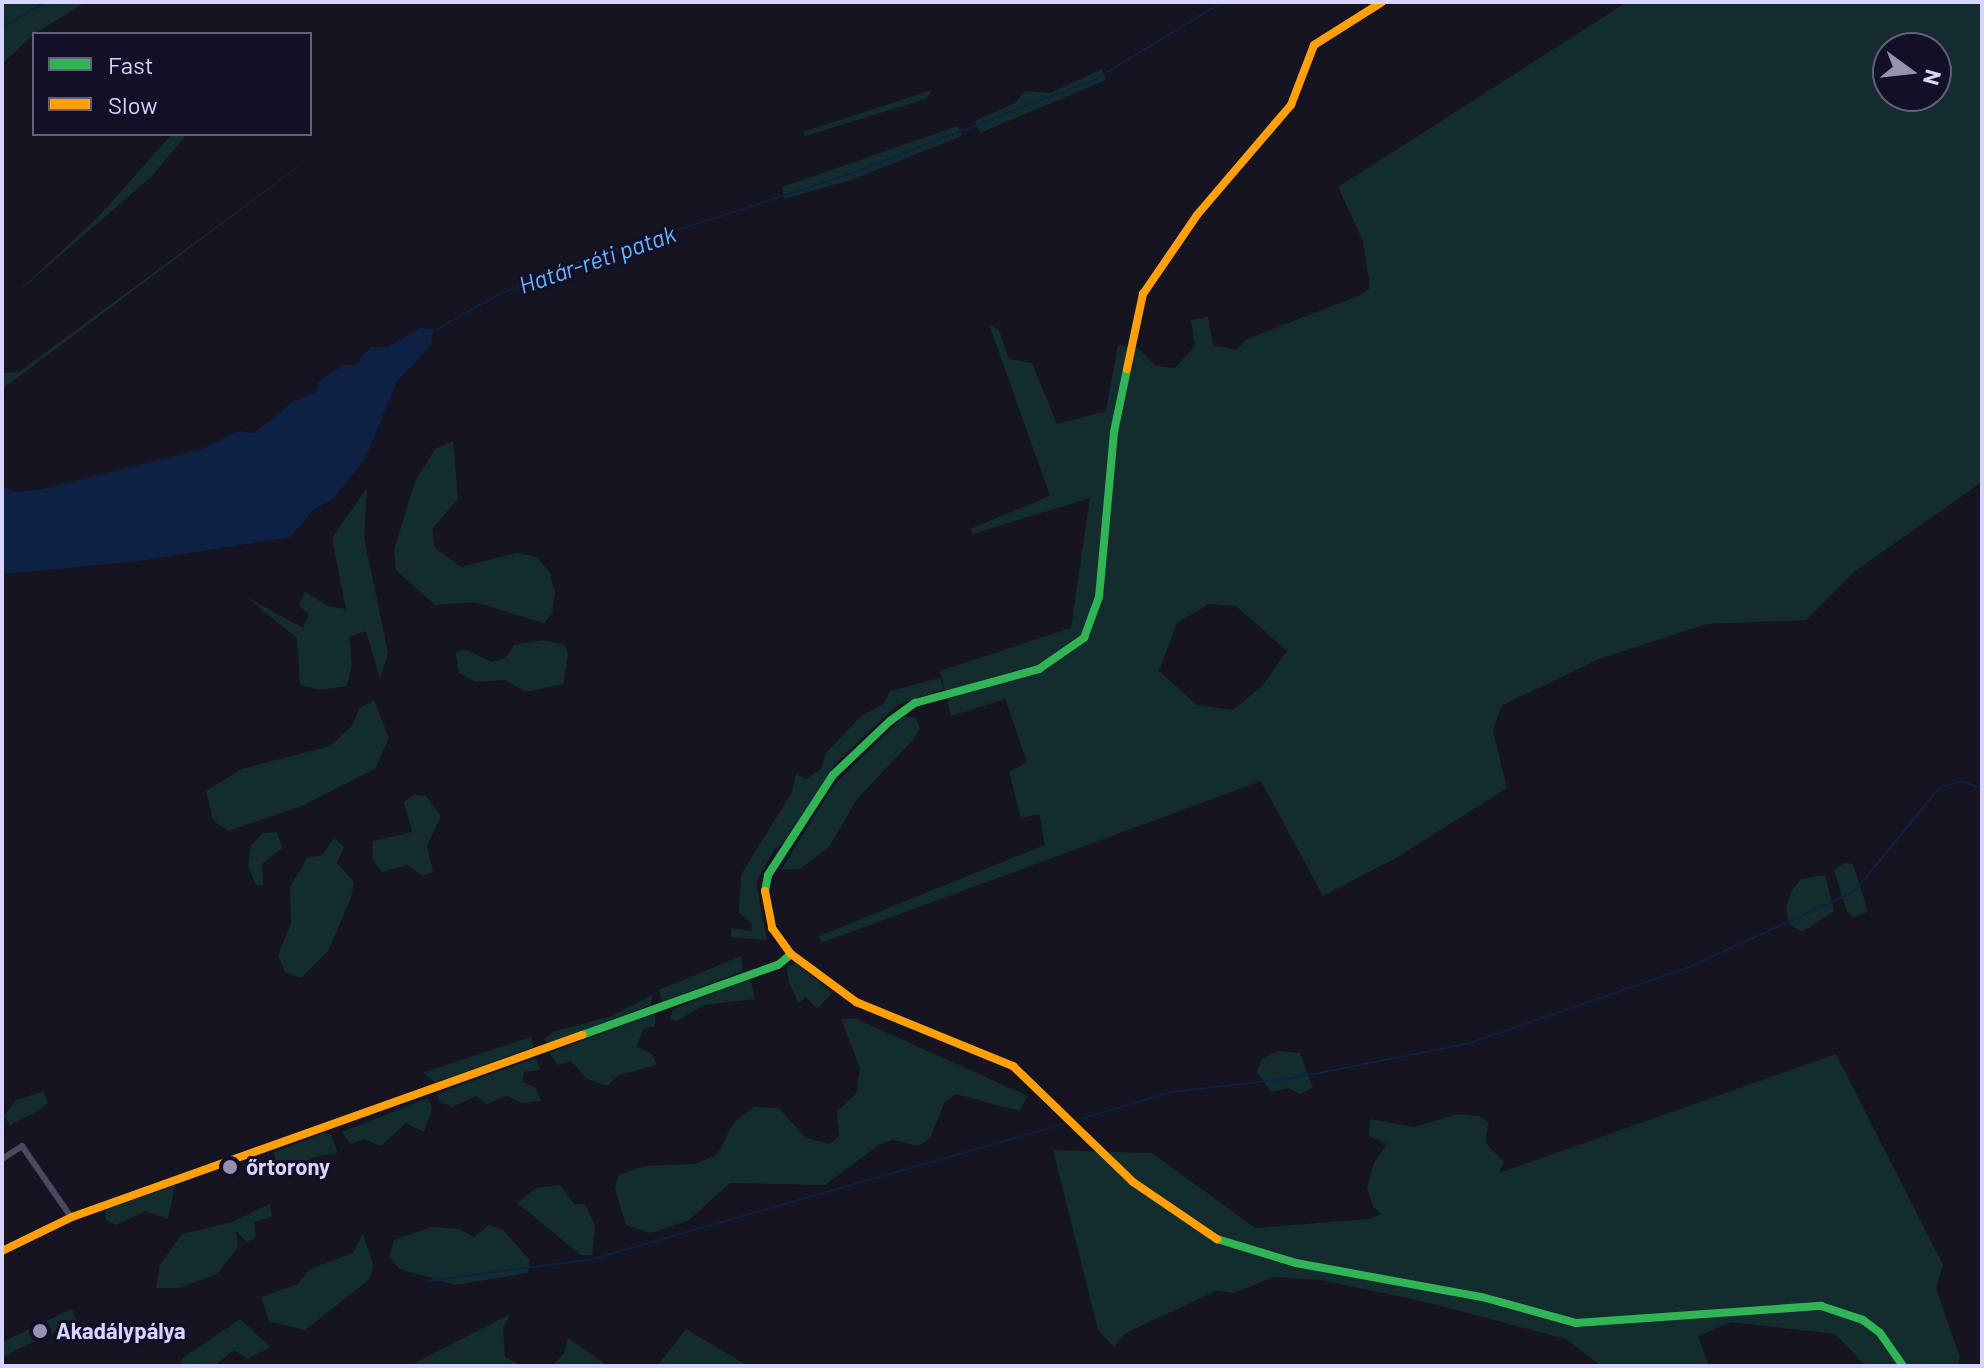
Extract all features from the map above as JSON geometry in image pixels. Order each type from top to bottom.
[{"type":"main road","points":[[1382,2],[1314,45],[1291,105],[1197,215],[1143,294],[1114,432],[1099,597],[1084,638],[1039,669],[915,703],[833,775],[764,883],[765,910],[791,954],[879,1014],[1013,1066],[1133,1182],[1220,1241],[1350,1275],[1482,1297],[1561,1321],[1821,1306],[1863,1320],[1880,1333],[1903,1366]]},
{"type":"main road","points":[[2,1251],[72,1217],[778,965],[791,954]]},
{"type":"street","points":[[2,1159],[22,1146],[64,1214],[72,1217]]},
{"type":"green space","points":[[2,2],[86,2],[37,32],[32,32],[32,36],[2,64]]},
{"type":"green space","points":[[1627,2],[1982,2],[1982,482],[1854,572],[1806,620],[1707,624],[1599,659],[1501,706],[1493,731],[1507,788],[1396,858],[1323,896],[1261,781],[821,943],[819,936],[1045,845],[1039,814],[1021,818],[1009,772],[1027,762],[1005,699],[951,716],[940,671],[1071,628],[1090,498],[973,534],[970,529],[1050,496],[989,324],[999,330],[1009,359],[1032,363],[1057,424],[1106,411],[1118,345],[1138,348],[1156,366],[1175,368],[1195,346],[1191,320],[1208,317],[1213,345],[1236,350],[1247,339],[1361,295],[1370,288],[1363,241],[1338,187]],"holes":[[[1209,604],[1236,606],[1287,651],[1262,686],[1233,710],[1197,705],[1159,671],[1177,623]]]},
{"type":"green space","points":[[1102,69],[1106,80],[980,133],[975,121],[1015,103],[1025,91],[1050,93]]},
{"type":"green space","points":[[932,90],[926,99],[805,136],[803,132]]},
{"type":"green space","points":[[958,126],[962,136],[854,179],[784,199],[782,187]]},
{"type":"green space","points":[[170,136],[185,136],[152,176],[10,299],[99,216]]},
{"type":"green space","points":[[335,139],[5,387],[2,385],[5,373],[19,372]]},
{"type":"green space","points":[[453,441],[458,499],[432,529],[435,548],[461,567],[517,553],[537,557],[550,573],[555,593],[552,614],[544,623],[474,602],[435,605],[396,570],[394,550],[415,482],[435,449]]},
{"type":"green space","points":[[367,488],[364,537],[388,653],[380,679],[366,631],[349,637],[352,665],[347,686],[320,690],[300,685],[297,638],[246,597],[303,628],[309,615],[299,605],[305,592],[328,606],[346,609],[332,538]]},
{"type":"green space","points":[[543,640],[565,645],[568,654],[563,684],[525,692],[506,680],[476,682],[459,673],[456,653],[464,649],[492,662],[505,658],[514,645]]},
{"type":"green space","points":[[940,678],[944,689],[897,705],[835,764],[785,842],[774,850],[756,882],[767,940],[731,937],[731,928],[751,931],[752,924],[739,912],[741,875],[792,792],[796,774],[806,779],[821,769],[826,753],[860,717],[883,704],[890,691]]},
{"type":"green space","points":[[374,700],[389,738],[375,769],[302,806],[228,831],[213,820],[206,791],[242,769],[330,746],[352,726],[359,709]]},
{"type":"green space","points":[[904,716],[916,718],[920,728],[913,740],[857,799],[829,847],[800,869],[781,870],[833,786]]},
{"type":"green space","points":[[414,795],[426,796],[441,816],[427,846],[433,872],[422,876],[408,865],[382,872],[372,859],[373,841],[412,832],[404,802]]},
{"type":"green space","points":[[277,832],[282,848],[262,864],[263,885],[256,885],[248,866],[251,845],[263,833]]},
{"type":"green space","points":[[334,838],[344,847],[337,863],[354,882],[351,898],[328,951],[301,978],[285,972],[278,955],[291,924],[290,887],[307,858],[322,855]]},
{"type":"green space","points":[[1844,863],[1853,864],[1868,912],[1853,917],[1847,912],[1834,870]]},
{"type":"green space","points":[[1825,875],[1834,911],[1802,932],[1789,924],[1786,906],[1801,879]]},
{"type":"green space","points":[[741,956],[743,971],[662,1002],[659,990]]},
{"type":"green space","points":[[796,963],[832,993],[817,1009],[806,997],[799,1003],[789,983],[786,967]]},
{"type":"green space","points":[[750,979],[755,999],[704,1005],[677,1021],[670,1019],[673,1009]]},
{"type":"green space","points":[[652,995],[651,1005],[549,1043],[544,1039],[553,1032],[611,1016]]},
{"type":"green space","points":[[655,1014],[655,1026],[644,1028],[636,1047],[652,1054],[657,1065],[619,1075],[607,1086],[587,1079],[571,1061],[558,1065],[549,1053]]},
{"type":"green space","points":[[854,1018],[1028,1096],[1019,1111],[956,1094],[945,1102],[930,1138],[919,1146],[893,1140],[880,1144],[825,1185],[730,1183],[689,1220],[651,1233],[626,1225],[615,1188],[619,1175],[644,1166],[694,1164],[717,1155],[734,1122],[754,1107],[779,1108],[806,1138],[830,1144],[839,1136],[837,1111],[856,1094],[860,1068],[841,1019]]},
{"type":"green space","points":[[531,1037],[534,1047],[435,1082],[423,1073]]},
{"type":"green space","points":[[1278,1051],[1300,1053],[1313,1088],[1300,1094],[1288,1088],[1271,1092],[1257,1072],[1262,1059]]},
{"type":"green space","points":[[1836,1054],[1943,1265],[1936,1288],[1960,1358],[1957,1366],[1866,1366],[1835,1334],[1731,1322],[1698,1336],[1709,1366],[1601,1366],[1566,1339],[1430,1303],[1321,1280],[1273,1277],[1234,1293],[1216,1291],[1126,1333],[1114,1347],[1098,1330],[1053,1150],[1152,1153],[1255,1228],[1368,1219],[1382,1214],[1373,1207],[1367,1188],[1374,1163],[1387,1144],[1369,1136],[1370,1119],[1414,1127],[1458,1114],[1478,1116],[1489,1122],[1485,1142],[1504,1162],[1499,1173]]},
{"type":"green space","points":[[536,1058],[540,1070],[524,1072],[522,1082],[535,1087],[541,1101],[522,1103],[507,1096],[486,1104],[476,1096],[452,1107],[440,1102],[437,1095],[447,1090]]},
{"type":"green space","points":[[44,1091],[48,1103],[10,1125],[4,1116],[16,1100]]},
{"type":"green space","points":[[428,1098],[432,1108],[424,1132],[406,1123],[381,1146],[363,1139],[350,1144],[342,1132]]},
{"type":"green space","points":[[324,1133],[331,1135],[338,1153],[314,1157],[295,1169],[287,1160],[275,1161],[274,1152]]},
{"type":"green space","points":[[175,1185],[168,1219],[145,1211],[116,1225],[106,1220],[106,1210]]},
{"type":"green space","points":[[560,1185],[574,1204],[585,1204],[595,1226],[592,1255],[581,1255],[517,1203],[536,1188]]},
{"type":"green space","points":[[270,1204],[272,1217],[254,1222],[256,1238],[247,1242],[236,1231],[238,1247],[217,1274],[179,1288],[156,1288],[160,1265],[182,1234],[232,1222]]},
{"type":"green space","points":[[489,1225],[503,1230],[530,1260],[528,1273],[455,1285],[400,1269],[389,1257],[394,1240],[432,1227],[459,1229],[474,1237]]},
{"type":"green space","points":[[363,1234],[373,1264],[370,1279],[305,1330],[269,1321],[261,1297],[298,1284],[310,1269],[353,1253]]},
{"type":"green space","name":"Akadálypálya","points":[[72,1309],[77,1321],[2,1357],[2,1342]]},
{"type":"green space","points":[[510,1314],[503,1328],[505,1357],[522,1366],[409,1366]]},
{"type":"green space","points":[[240,1319],[271,1347],[247,1359],[234,1350],[214,1366],[180,1366],[183,1358]]},
{"type":"green space","points":[[686,1329],[748,1366],[657,1366]]},
{"type":"green space","points":[[568,1338],[611,1366],[552,1366],[564,1353]]},
{"type":"water","points":[[420,328],[434,330],[430,346],[397,381],[366,457],[334,498],[313,510],[290,537],[139,561],[2,574],[2,486],[17,492],[44,489],[199,450],[240,431],[254,433],[293,402],[317,391],[318,382],[343,365],[355,365],[371,347],[388,347]]},
{"type":"waterway","points":[[2,28],[45,2]]},
{"type":"waterway","name":"Határ-réti patak","points":[[432,332],[498,295],[573,264],[850,174],[1096,79],[1222,2]]},
{"type":"waterway","points":[[1084,1118],[1171,1092],[1294,1078],[1470,1043],[1687,968],[1854,892],[1939,788],[1962,781],[1982,789]]},
{"type":"waterway","points":[[427,1281],[593,1259],[1066,1123]]},
{"type":"traffic: fast","points":[[765,891],[768,875],[833,775],[890,721],[915,703],[1039,669],[1084,638],[1099,597],[1114,432],[1127,369]]},
{"type":"traffic: fast","points":[[582,1035],[778,965],[791,954]]},
{"type":"traffic: fast","points":[[1217,1239],[1296,1263],[1482,1297],[1576,1323],[1821,1306],[1863,1320],[1880,1333],[1903,1366]]},
{"type":"traffic: slow","points":[[1127,369],[1143,294],[1197,215],[1291,105],[1314,45],[1382,2]]},
{"type":"traffic: slow","points":[[765,891],[772,928],[791,954],[856,1002],[1013,1066],[1133,1182],[1217,1239]]},
{"type":"traffic: slow","points":[[2,1251],[72,1217],[582,1035]]},
{"type":"place","name":"őrtorony","points":[[230,1167]]},
{"type":"place","name":"Akadálypálya","points":[[40,1331]]}]
